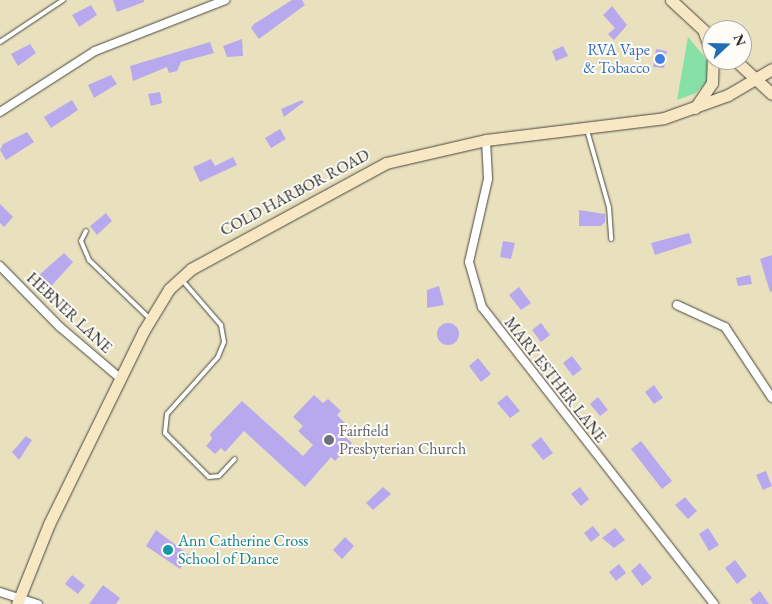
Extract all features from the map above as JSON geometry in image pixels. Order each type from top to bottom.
[{"type":"main road","points":[[671,0],[702,28]]},
{"type":"main road","name":"COLD HARBOR ROAD","points":[[18,600],[49,524],[120,378],[150,319],[180,278],[368,171],[410,155],[486,140],[664,118],[695,108],[758,80],[772,69]]},
{"type":"main road","points":[[695,108],[712,83],[713,70]]},
{"type":"main road","points":[[747,70],[772,94]]},
{"type":"street","points":[[0,112],[95,50],[226,0]]},
{"type":"street","name":"MARY ESTHER LANE","points":[[486,140],[488,179],[469,262],[482,307],[714,604]]},
{"type":"street","name":"HEBNER LANE","points":[[0,266],[60,327],[120,378]]},
{"type":"street","points":[[677,305],[724,326],[763,381],[772,398]]},
{"type":"street","points":[[763,381],[772,377]]},
{"type":"street","points":[[0,592],[18,600],[38,604]]},
{"type":"lane","points":[[0,42],[63,0]]},
{"type":"lane","points":[[586,128],[609,207],[611,238]]},
{"type":"lane","points":[[86,230],[81,241],[89,260],[150,319]]},
{"type":"lane","points":[[180,278],[221,325],[224,342],[218,357],[167,414],[165,433],[209,478],[218,476],[235,459]]},
{"type":"green space","points":[[688,37],[702,54],[702,70],[708,70],[707,81],[696,93],[677,100]]},
{"type":"building","points":[[113,0],[144,0],[144,2],[117,12]]},
{"type":"building","points":[[292,0],[302,0],[305,5],[259,39],[251,28],[254,24]]},
{"type":"building","points":[[91,5],[97,15],[79,27],[72,15]]},
{"type":"building","points":[[612,6],[627,25],[614,40],[608,34],[615,28],[603,15]]},
{"type":"building","points":[[242,39],[243,56],[227,57],[223,46]]},
{"type":"building","points":[[210,42],[214,53],[181,62],[177,71],[169,73],[167,67],[133,81],[130,66]]},
{"type":"building","points":[[30,44],[36,53],[18,66],[11,54]]},
{"type":"building","points":[[563,46],[568,56],[556,61],[552,51]]},
{"type":"building","points":[[656,49],[667,51],[664,68],[653,67]]},
{"type":"building","points":[[111,75],[117,84],[94,98],[88,85]]},
{"type":"building","points":[[160,92],[162,103],[151,106],[148,94]]},
{"type":"building","points":[[72,100],[78,110],[51,128],[44,117]]},
{"type":"building","points":[[302,100],[304,102],[284,117],[281,109]]},
{"type":"building","points":[[280,129],[286,139],[271,148],[265,138]]},
{"type":"building","points":[[27,132],[34,142],[6,160],[0,150],[3,144]]},
{"type":"building","points":[[233,157],[237,165],[200,182],[193,167],[211,159],[215,166]]},
{"type":"building","points":[[0,204],[13,217],[4,227],[0,223]]},
{"type":"building","points":[[579,210],[605,214],[605,222],[601,226],[579,226]]},
{"type":"building","points":[[106,213],[112,221],[97,235],[90,226]]},
{"type":"building","points":[[689,233],[692,243],[655,255],[651,243]]},
{"type":"building","points":[[503,241],[515,243],[511,259],[500,257]]},
{"type":"building","points":[[64,253],[73,262],[46,292],[37,283],[38,276]]},
{"type":"building","points":[[772,255],[772,291],[770,292],[760,259]]},
{"type":"building","points":[[750,275],[752,284],[738,286],[736,278]]},
{"type":"building","points":[[439,286],[444,305],[427,308],[427,290]]},
{"type":"building","points":[[519,287],[531,303],[521,310],[509,295]]},
{"type":"building","points":[[444,323],[452,323],[459,330],[459,338],[452,345],[444,345],[437,338],[437,330]]},
{"type":"building","points":[[541,323],[550,335],[541,342],[532,330]]},
{"type":"building","points":[[572,356],[582,369],[573,376],[563,363]]},
{"type":"building","points":[[478,358],[491,374],[481,382],[469,366]]},
{"type":"building","points":[[654,385],[663,398],[654,404],[645,392]]},
{"type":"building","name":"Fairfield Presbyterian Church","points":[[314,395],[323,403],[328,399],[341,411],[337,415],[347,425],[340,432],[352,443],[335,461],[331,457],[305,487],[244,431],[225,452],[221,448],[215,454],[206,446],[212,439],[210,434],[242,401],[303,456],[313,445],[298,431],[303,426],[293,417]]},
{"type":"building","points":[[507,395],[520,411],[510,418],[497,403]]},
{"type":"building","points":[[598,397],[608,410],[600,416],[590,404]]},
{"type":"building","points":[[26,436],[32,440],[19,460],[12,452]]},
{"type":"building","points":[[541,437],[553,453],[543,460],[531,445]]},
{"type":"building","points":[[641,441],[672,481],[662,489],[631,449]]},
{"type":"building","points":[[766,471],[772,486],[763,490],[756,475]]},
{"type":"building","points":[[383,487],[391,494],[373,510],[366,503]]},
{"type":"building","points":[[580,487],[589,499],[581,506],[571,494]]},
{"type":"building","points":[[685,497],[697,511],[688,519],[675,505]]},
{"type":"building","points":[[593,526],[600,535],[591,542],[584,533]]},
{"type":"building","points":[[615,528],[625,540],[614,548],[602,538]]},
{"type":"building","points":[[708,528],[719,545],[709,551],[699,534]]},
{"type":"building","name":"Ann Catherine Cross School of Dance","points":[[156,530],[189,555],[180,569],[146,546]]},
{"type":"building","points":[[345,537],[354,546],[342,559],[333,550]]},
{"type":"building","points":[[735,560],[747,576],[737,584],[725,568]]},
{"type":"building","points":[[640,563],[652,578],[642,586],[631,571]]},
{"type":"building","points":[[619,564],[626,573],[616,581],[609,572]]},
{"type":"building","points":[[72,575],[85,585],[78,594],[65,584]]},
{"type":"building","points":[[103,585],[120,598],[116,604],[89,604]]},
{"type":"building","points":[[760,591],[769,604],[753,604],[750,599]]},
{"type":"place","name":"RVA Vape & Tobacco","points":[[660,59]]},
{"type":"place","name":"Fairfield Presbyterian Church","points":[[329,440]]},
{"type":"place","name":"Ann Catherine Cross School of Dance","points":[[168,550]]}]
